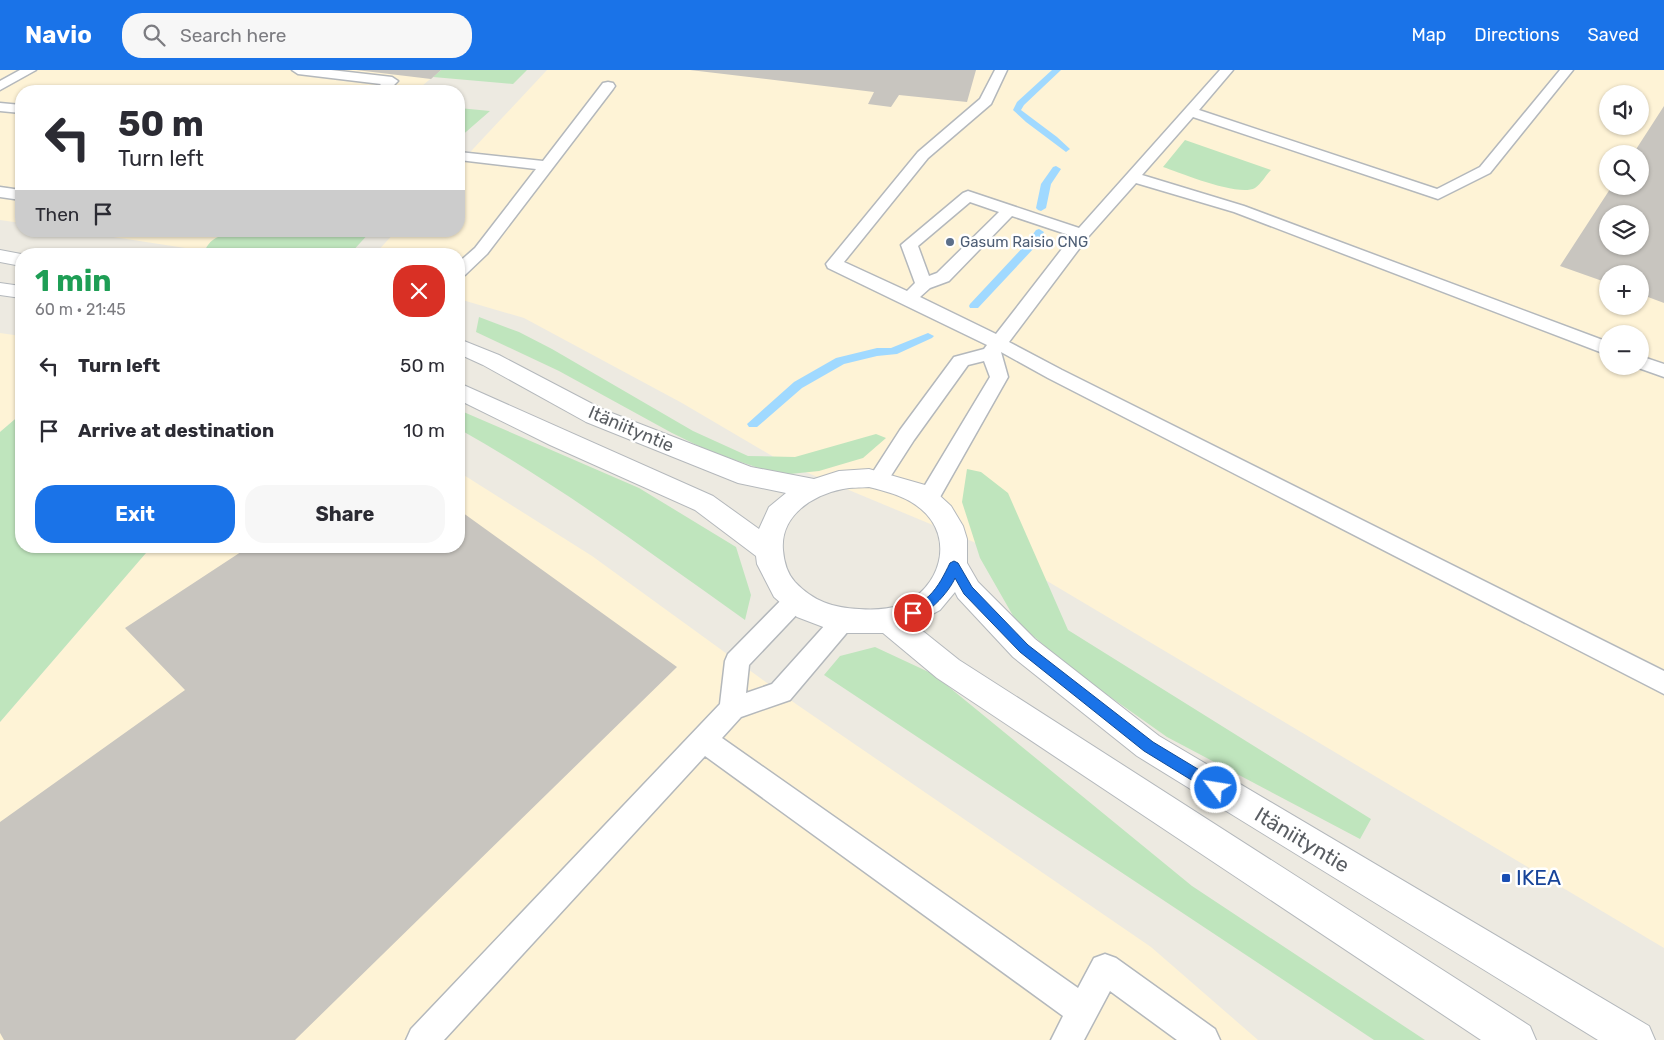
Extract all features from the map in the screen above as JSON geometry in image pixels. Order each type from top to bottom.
[{"type":"street","points":[[0,256],[15,259]]},
{"type":"street","points":[[0,289],[15,291]]},
{"type":"street","name":"Itäniityntie","points":[[465,349],[491,360],[595,416],[747,476],[812,488]]},
{"type":"street","points":[[465,394],[559,440],[704,503],[768,550]]},
{"type":"street","points":[[869,478],[878,480],[894,483],[917,493],[936,508],[950,527],[955,543],[954,566],[946,584],[932,600],[913,613],[889,621],[862,624],[822,617],[795,601],[780,586],[771,568],[768,550],[770,531],[779,514],[794,499],[812,488],[839,480],[869,478]]},
{"type":"street","name":"Itäniityntie","points":[[954,566],[968,590],[1024,648],[1148,746],[1635,1040]]},
{"type":"street","points":[[889,621],[948,669],[1516,1040]]},
{"type":"lane","points":[[0,86],[30,70]]},
{"type":"lane","points":[[298,70],[392,81],[387,85]]},
{"type":"lane","points":[[1001,70],[986,102],[923,155],[834,264],[909,299],[995,348],[1055,374],[1664,683]]},
{"type":"lane","points":[[878,480],[907,435],[961,361],[995,348],[1082,234],[1227,70]]},
{"type":"lane","points":[[1190,111],[1438,194],[1485,170],[1567,70]]},
{"type":"lane","points":[[465,266],[481,251],[608,86]]},
{"type":"lane","points":[[0,107],[15,108]]},
{"type":"lane","points":[[465,157],[546,166]]},
{"type":"lane","points":[[1133,177],[1239,209],[1599,346]]},
{"type":"lane","points":[[0,192],[15,194]]},
{"type":"lane","points":[[924,284],[909,245],[968,196],[1082,234]]},
{"type":"lane","points":[[909,299],[924,284],[943,277],[1009,210]]},
{"type":"lane","points":[[927,500],[999,377],[995,348]]},
{"type":"lane","points":[[1649,365],[1664,371]]},
{"type":"lane","points":[[732,709],[737,661],[795,601]]},
{"type":"lane","points":[[422,1040],[732,709],[781,692],[842,622]]},
{"type":"lane","points":[[704,740],[1083,1011]]},
{"type":"lane","points":[[1067,1040],[1105,970],[1204,1040]]},
{"type":"shaded area","points":[[0,70],[441,70],[423,85],[15,85],[15,222],[0,220]]},
{"type":"shaded area","points":[[547,70],[1664,70],[1664,948],[1000,553],[784,463],[682,403],[524,318],[465,301],[465,248],[380,248],[391,237],[465,237],[465,158]]},
{"type":"shaded area","points":[[113,237],[223,237],[206,248],[185,248]]},
{"type":"shaded area","points":[[0,333],[15,335],[15,419],[0,432]]},
{"type":"shaded area","points":[[465,476],[592,556],[796,704],[1151,947],[1258,1040],[0,1040],[0,722],[146,553],[465,553]]},
{"type":"green space","points":[[441,70],[527,70],[513,84],[433,77]]},
{"type":"green space","points":[[465,109],[490,111],[465,133]]},
{"type":"green space","points":[[1185,140],[1271,170],[1255,188],[1247,190],[1223,187],[1163,167]]},
{"type":"green space","points":[[219,237],[366,237],[355,248],[206,248],[213,240]]},
{"type":"green space","points":[[479,317],[519,332],[552,349],[693,431],[748,456],[795,457],[876,434],[886,438],[863,458],[819,471],[780,475],[711,452],[672,433],[559,371],[476,332]]},
{"type":"green space","points":[[465,413],[639,488],[736,547],[751,595],[745,620],[640,545],[533,473],[465,433]]},
{"type":"green space","points":[[15,419],[15,553],[146,553],[0,722],[0,432]]},
{"type":"green space","points":[[967,469],[981,472],[1008,493],[1068,630],[1371,819],[1360,839],[1167,737],[1075,672],[1016,621],[980,558],[962,502]]},
{"type":"green space","points":[[875,647],[933,674],[1192,886],[1425,1040],[1374,1040],[824,675],[840,656]]},
{"type":"building","points":[[356,70],[441,70],[431,79]]},
{"type":"building","points":[[690,70],[976,70],[967,102],[899,95],[891,107],[868,104],[874,92]]},
{"type":"building","points":[[1664,106],[1664,303],[1649,297],[1649,265],[1599,265],[1599,280],[1560,266],[1599,206],[1599,255],[1649,255],[1649,205],[1600,205],[1606,195],[1649,195],[1649,145],[1639,145],[1645,135],[1649,135],[1649,129]]},
{"type":"building","points":[[465,514],[677,667],[295,1040],[4,1040],[0,1033],[0,822],[185,690],[125,628],[239,553],[465,553]]},
{"type":"waterway","points":[[1057,70],[1020,104],[1017,110],[1066,149]]},
{"type":"waterway","points":[[1041,208],[1046,184],[1056,169]]},
{"type":"waterway","points":[[974,306],[1030,246],[1039,232]]},
{"type":"waterway","points":[[753,424],[798,385],[840,361],[877,352],[893,351],[928,336]]},
{"type":"place","name":"Gasum Raisio CNG","points":[[950,242]]},
{"type":"place","name":"IKEA","points":[[1506,878]]},
{"type":"route","points":[[913,613],[932,600],[946,584],[954,566],[968,590],[1024,648],[1148,746],[1216,788]]}]
